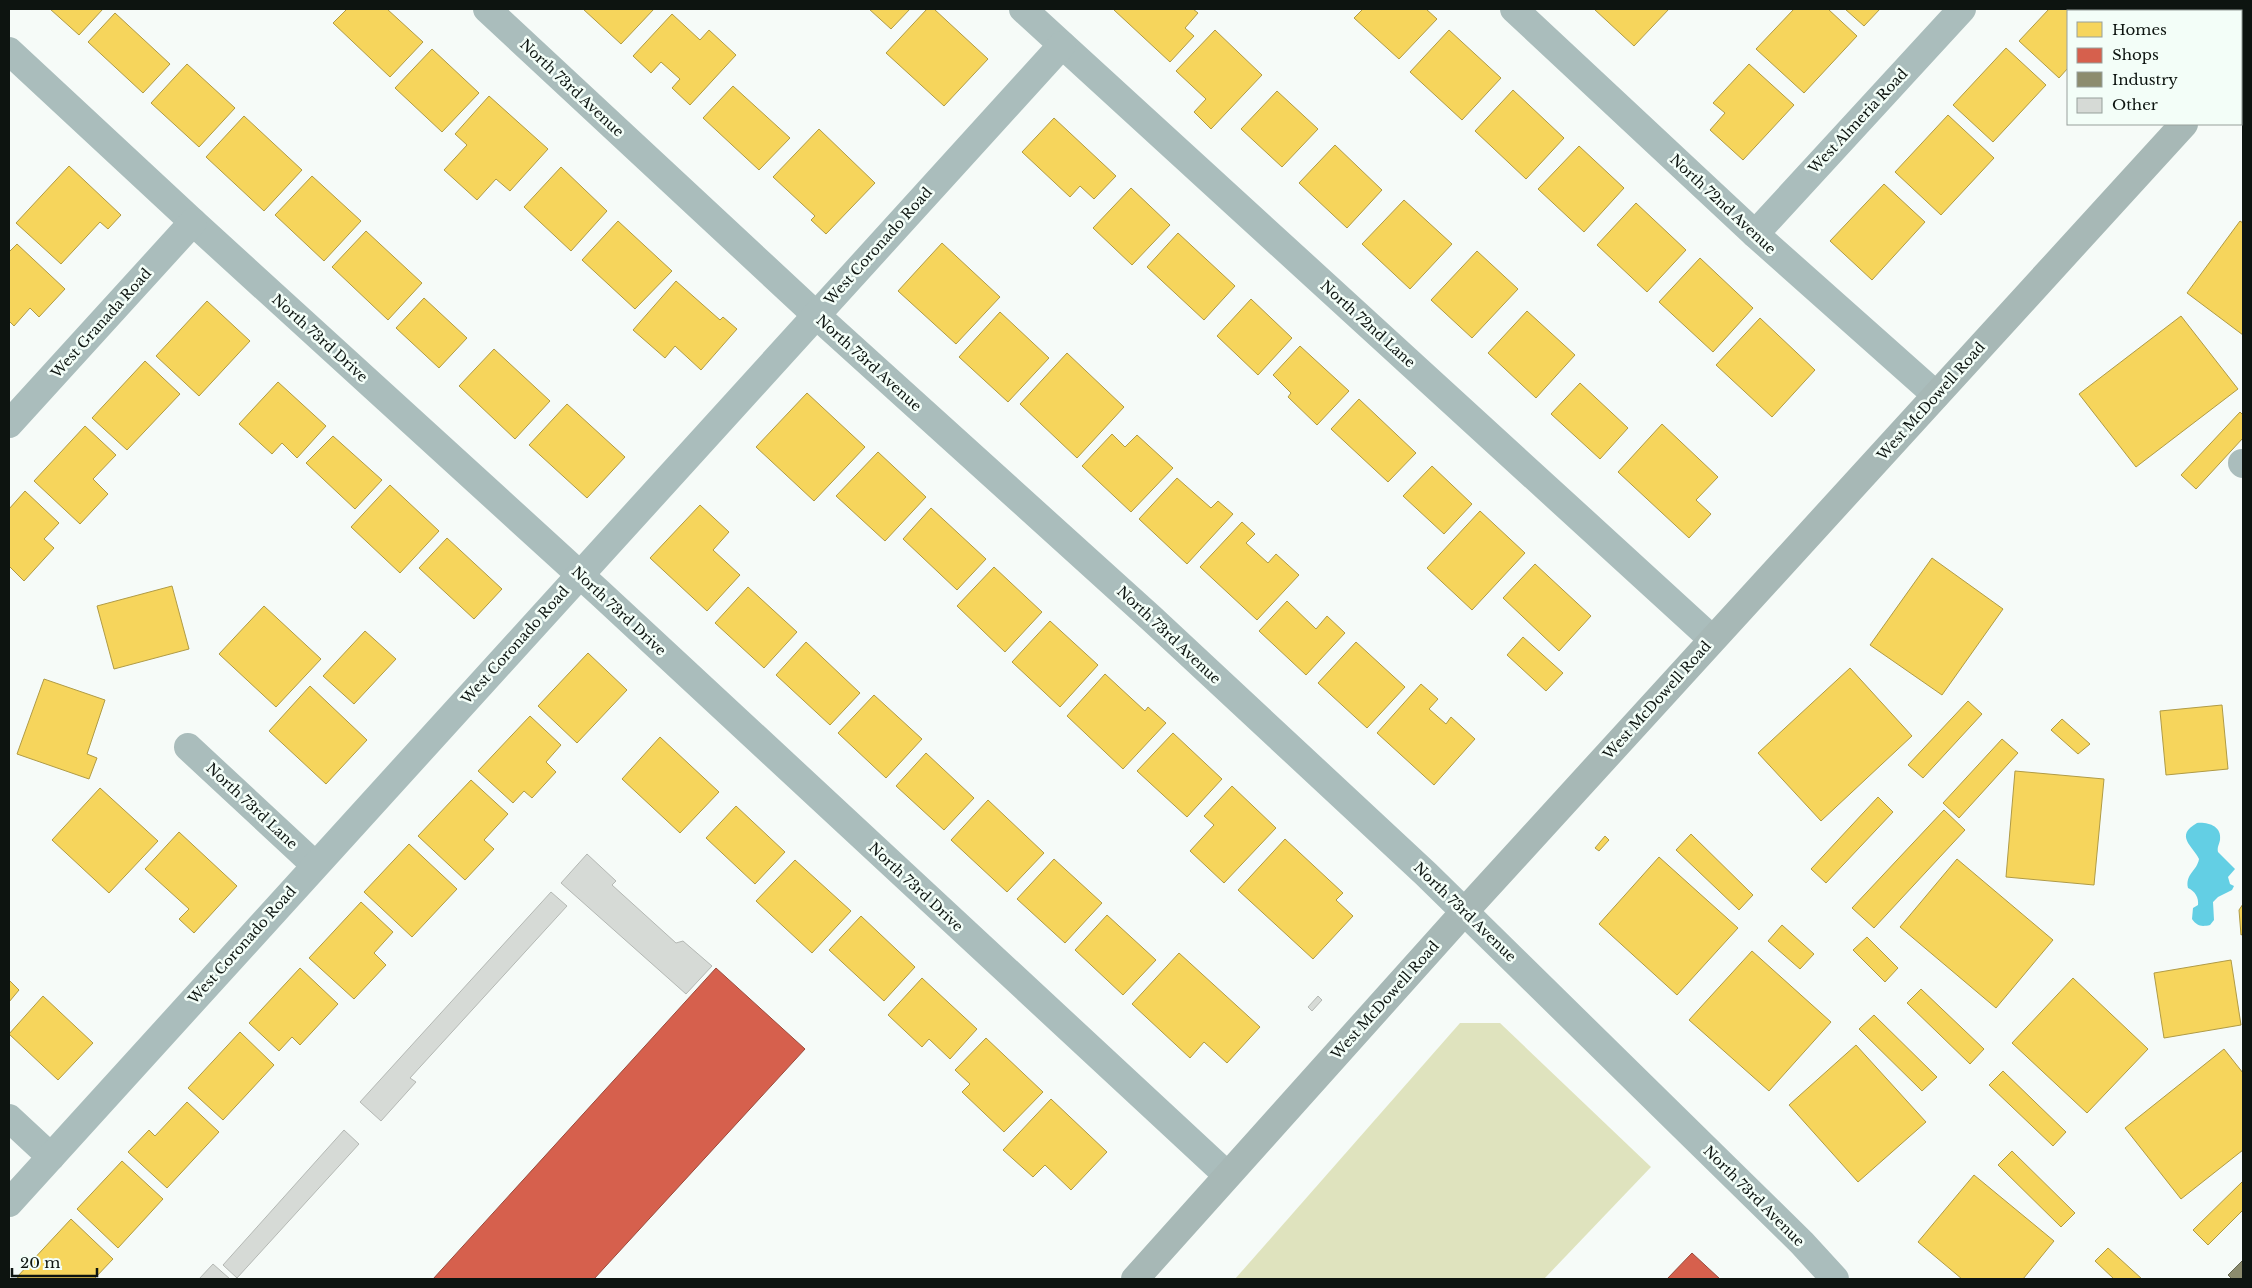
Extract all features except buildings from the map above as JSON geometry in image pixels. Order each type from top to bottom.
[{"type":"main road","name":"West McDowell Road","points":[[1135,1279],[1712,639],[2183,125]]},
{"type":"street","name":"North 73rd Avenue","points":[[486,9],[816,315],[1159,625],[1465,911],[1802,1243],[1835,1279]]},
{"type":"street","name":"North 72nd Lane","points":[[1023,9],[1712,639]]},
{"type":"street","name":"North 72nd Avenue","points":[[1514,9],[1755,234],[1936,395]]},
{"type":"street","name":"West Almeria Road","points":[[1755,234],[1962,9]]},
{"type":"street","name":"West Coronado Road","points":[[9,1203],[1062,45]]},
{"type":"street","name":"North 73rd Drive","points":[[9,50],[193,222],[580,575],[1228,1175]]},
{"type":"street","name":"West Granada Road","points":[[9,424],[193,222]]},
{"type":"street","name":"North 73rd Lane","points":[[188,747],[315,865]]},
{"type":"street","points":[[9,1118],[51,1157]]},
{"type":"green space","points":[[1460,1023],[1500,1023],[1651,1167],[1544,1279],[1235,1279]]},
{"type":"water","points":[[2197,823],[2210,824],[2217,828],[2220,835],[2218,852],[2235,869],[2228,877],[2230,884],[2234,886],[2232,890],[2218,897],[2213,902],[2214,920],[2210,925],[2204,926],[2198,925],[2192,919],[2193,908],[2198,905],[2198,900],[2195,893],[2188,888],[2188,879],[2199,859],[2186,837],[2190,828]]}]
